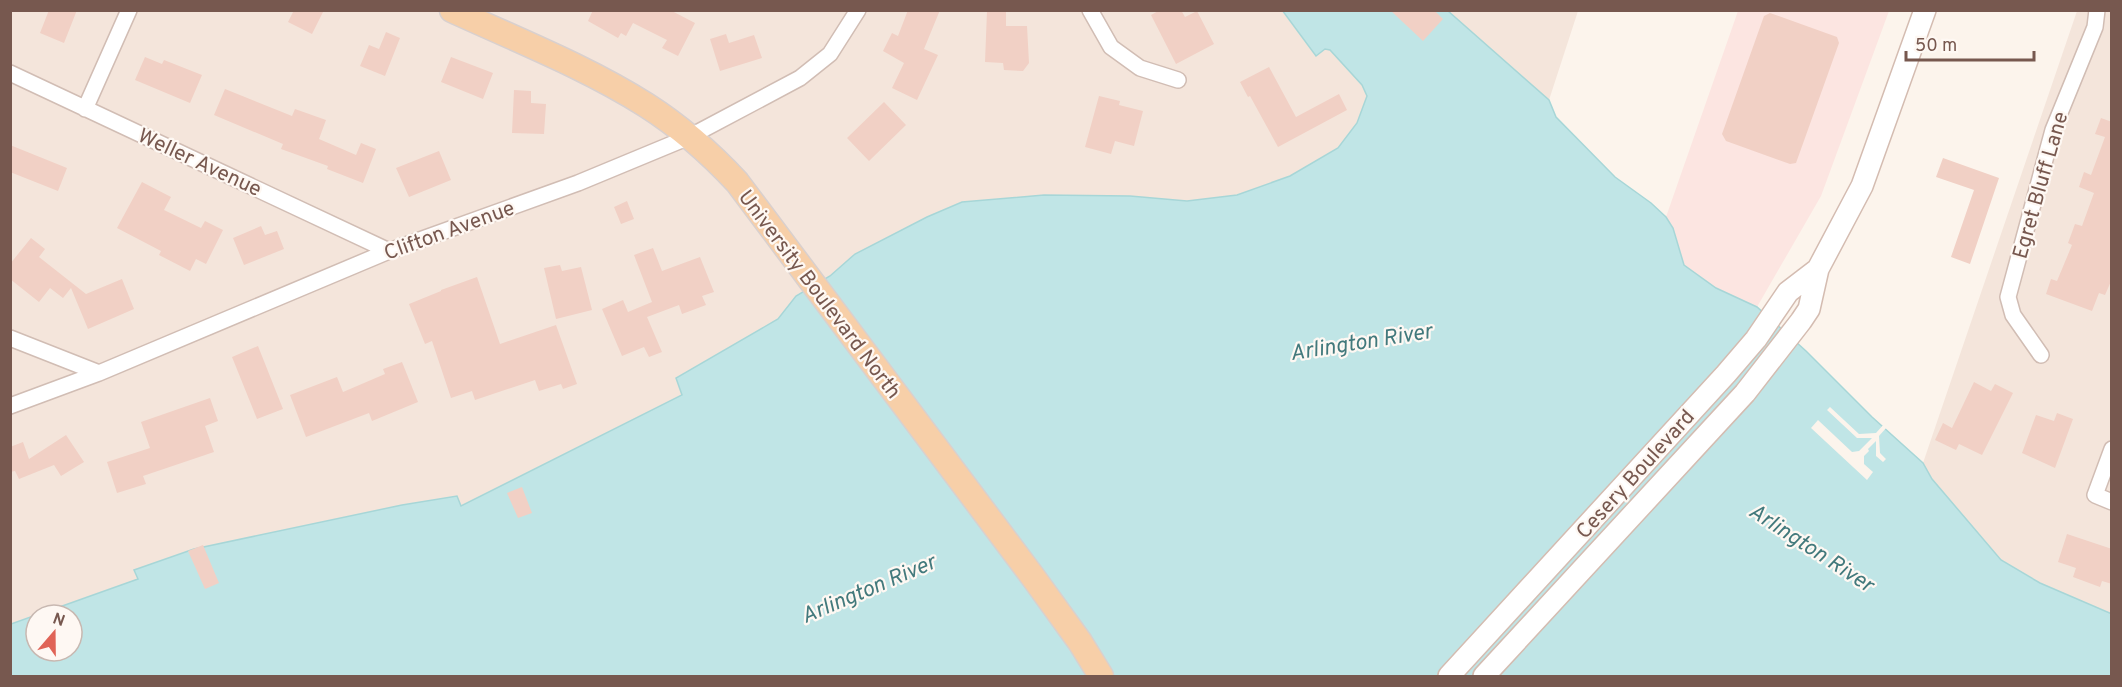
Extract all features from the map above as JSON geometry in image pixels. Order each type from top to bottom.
[{"type":"main road","name":"University Boulevard North","points":[[452,10],[594,77],[646,105],[720,164],[737,182],[1080,642],[1101,676]]},
{"type":"main road","name":"Cesery Boulevard","points":[[1484,676],[1730,409],[1775,356],[1809,309],[1818,269],[1862,186],[1925,10]]},
{"type":"main road","name":"Cesery Boulevard","points":[[1449,676],[1726,374],[1756,339],[1788,292],[1818,269]]},
{"type":"street","points":[[85,108],[129,10]]},
{"type":"street","name":"Clifton Avenue","points":[[10,406],[99,373],[389,251],[578,183],[689,137],[800,78],[830,54],[858,10]]},
{"type":"street","points":[[1090,10],[1111,47],[1140,68],[1178,80]]},
{"type":"street","name":"Egret Bluff Lane","points":[[2041,355],[2013,315],[2008,297],[2053,130],[2095,27],[2097,10]]},
{"type":"street","name":"Weller Avenue","points":[[10,73],[389,251]]},
{"type":"street","points":[[10,338],[99,373]]},
{"type":"street","points":[[2112,449],[2095,495],[2112,501]]},
{"type":"shaded area","points":[[11,11],[1282,11],[1316,56],[1325,49],[1330,50],[1362,85],[1367,96],[1357,123],[1338,148],[1290,176],[1237,195],[1187,201],[1130,196],[1044,195],[962,202],[927,217],[855,254],[830,276],[796,296],[778,319],[676,378],[682,395],[461,507],[457,496],[402,505],[194,549],[134,571],[138,579],[70,603],[24,603],[24,619],[11,624]]},
{"type":"shaded area","points":[[1448,11],[1578,11],[1549,100]]},
{"type":"shaded area","points":[[1738,11],[1889,11],[1821,196],[1757,307],[1716,288],[1684,265],[1673,228],[1666,217]]},
{"type":"shaded area","points":[[2077,11],[2111,11],[2111,614],[2040,583],[2001,560],[1932,479],[1923,463]]},
{"type":"water","name":"Arlington River","points":[[1282,10],[1448,11],[1549,100],[1556,117],[1615,177],[1666,217],[1673,228],[1684,265],[1716,288],[1757,307],[1806,351],[1872,417],[1923,463],[1932,479],[2001,560],[2040,583],[2112,614],[2111,676],[11,676],[11,624],[24,619],[24,663],[84,663],[84,603],[71,603],[138,579],[134,570],[194,549],[402,505],[457,496],[461,506],[682,395],[676,378],[778,319],[796,296],[830,276],[855,254],[927,217],[962,202],[1044,195],[1130,196],[1187,201],[1237,195],[1290,176],[1338,148],[1357,123],[1367,96],[1362,85],[1330,50],[1325,49],[1316,56]]},
{"type":"pier","points":[[1830,407],[1859,434],[1876,433],[1884,424],[1887,427],[1879,436],[1880,453],[1886,459],[1883,462],[1876,456],[1876,441],[1864,456],[1864,464],[1873,472],[1867,480],[1811,428],[1818,420],[1852,452],[1859,451],[1872,438],[1857,438],[1827,410]]},
{"type":"building","points":[[49,10],[77,10],[64,43],[40,33]]},
{"type":"building","points":[[294,10],[324,10],[312,34],[288,22]]},
{"type":"building","points":[[593,10],[670,10],[695,23],[678,56],[662,48],[667,40],[633,23],[626,36],[621,33],[618,38],[588,21]]},
{"type":"building","points":[[908,10],[940,10],[924,49],[938,55],[917,100],[892,88],[904,63],[883,51],[892,33],[898,36]]},
{"type":"building","points":[[1160,10],[1181,10],[1185,17],[1197,11],[1214,44],[1176,64],[1151,15]]},
{"type":"building","points":[[1390,10],[1434,10],[1443,19],[1423,41]]},
{"type":"building","points":[[987,11],[1006,11],[1006,26],[1027,26],[1029,63],[1023,71],[1004,70],[1003,63],[985,62]]},
{"type":"building","points":[[1770,13],[1837,37],[1839,43],[1796,163],[1790,164],[1726,141],[1722,134],[1764,16]]},
{"type":"building","points":[[386,32],[400,38],[385,76],[360,66],[369,45],[379,49]]},
{"type":"building","points":[[726,34],[729,43],[754,35],[762,58],[720,71],[710,39]]},
{"type":"building","points":[[145,57],[162,64],[164,60],[202,75],[190,103],[135,80]]},
{"type":"building","points":[[451,57],[493,73],[483,99],[441,82]]},
{"type":"building","points":[[1269,67],[1296,117],[1339,94],[1347,110],[1278,147],[1240,82]]},
{"type":"building","points":[[225,89],[292,116],[295,109],[326,120],[319,139],[356,155],[361,143],[376,149],[363,183],[327,169],[328,166],[281,149],[283,144],[214,115]]},
{"type":"building","points":[[514,90],[531,91],[531,103],[546,104],[544,134],[512,133]]},
{"type":"building","points":[[1099,96],[1120,101],[1119,105],[1143,111],[1134,146],[1115,141],[1111,154],[1085,147]]},
{"type":"building","points":[[884,102],[906,125],[869,161],[847,138]]},
{"type":"building","points":[[2101,118],[2112,122],[2112,279],[2105,295],[2099,293],[2092,311],[2046,294],[2051,279],[2057,281],[2072,245],[2068,243],[2075,224],[2082,226],[2094,193],[2079,187],[2084,172],[2091,175],[2105,137],[2095,134]]},
{"type":"building","points":[[10,145],[67,168],[58,191],[10,172]]},
{"type":"building","points":[[439,151],[451,180],[409,197],[396,168]]},
{"type":"building","points":[[1943,158],[1999,178],[1970,264],[1951,257],[1974,190],[1936,177]]},
{"type":"building","points":[[142,182],[171,197],[164,210],[201,228],[205,221],[223,230],[206,264],[196,259],[190,271],[159,255],[161,251],[117,228]]},
{"type":"building","points":[[627,201],[634,219],[621,224],[614,207]]},
{"type":"building","points":[[261,226],[265,235],[277,231],[284,249],[244,265],[233,238]]},
{"type":"building","points":[[31,238],[45,249],[39,257],[86,294],[122,279],[134,309],[88,329],[71,288],[63,298],[50,288],[39,302],[10,279],[10,264]]},
{"type":"building","points":[[653,248],[662,271],[700,257],[714,292],[702,296],[706,305],[682,314],[679,305],[647,317],[662,352],[649,357],[644,347],[622,356],[602,309],[623,300],[628,312],[652,302],[634,255]]},
{"type":"building","points":[[560,265],[562,271],[581,267],[592,310],[556,319],[544,268]]},
{"type":"building","points":[[477,277],[500,344],[556,325],[577,384],[563,389],[561,384],[539,391],[535,380],[475,400],[472,391],[451,398],[432,341],[425,344],[409,304]]},
{"type":"building","points":[[258,346],[283,409],[257,419],[232,357]]},
{"type":"building","points":[[402,362],[418,402],[372,421],[369,413],[306,437],[290,395],[337,377],[343,392],[385,374],[383,369]]},
{"type":"building","points":[[1974,382],[1991,391],[1995,384],[2013,393],[1982,455],[1959,444],[1956,450],[1935,440],[1943,423],[1952,428]]},
{"type":"building","points":[[210,398],[218,421],[205,426],[214,452],[143,476],[146,484],[117,493],[107,462],[150,448],[141,422]]},
{"type":"building","points":[[2057,413],[2073,419],[2055,468],[2022,453],[2036,415],[2054,421]]},
{"type":"building","points":[[66,435],[84,462],[61,476],[54,465],[19,479],[15,471],[10,472],[10,447],[23,442],[29,459]]},
{"type":"building","points":[[522,487],[532,513],[518,518],[507,493]]},
{"type":"building","points":[[2067,534],[2112,549],[2112,584],[2102,581],[2100,587],[2073,577],[2076,568],[2058,562]]},
{"type":"building","points":[[203,545],[219,583],[205,589],[188,551]]}]
